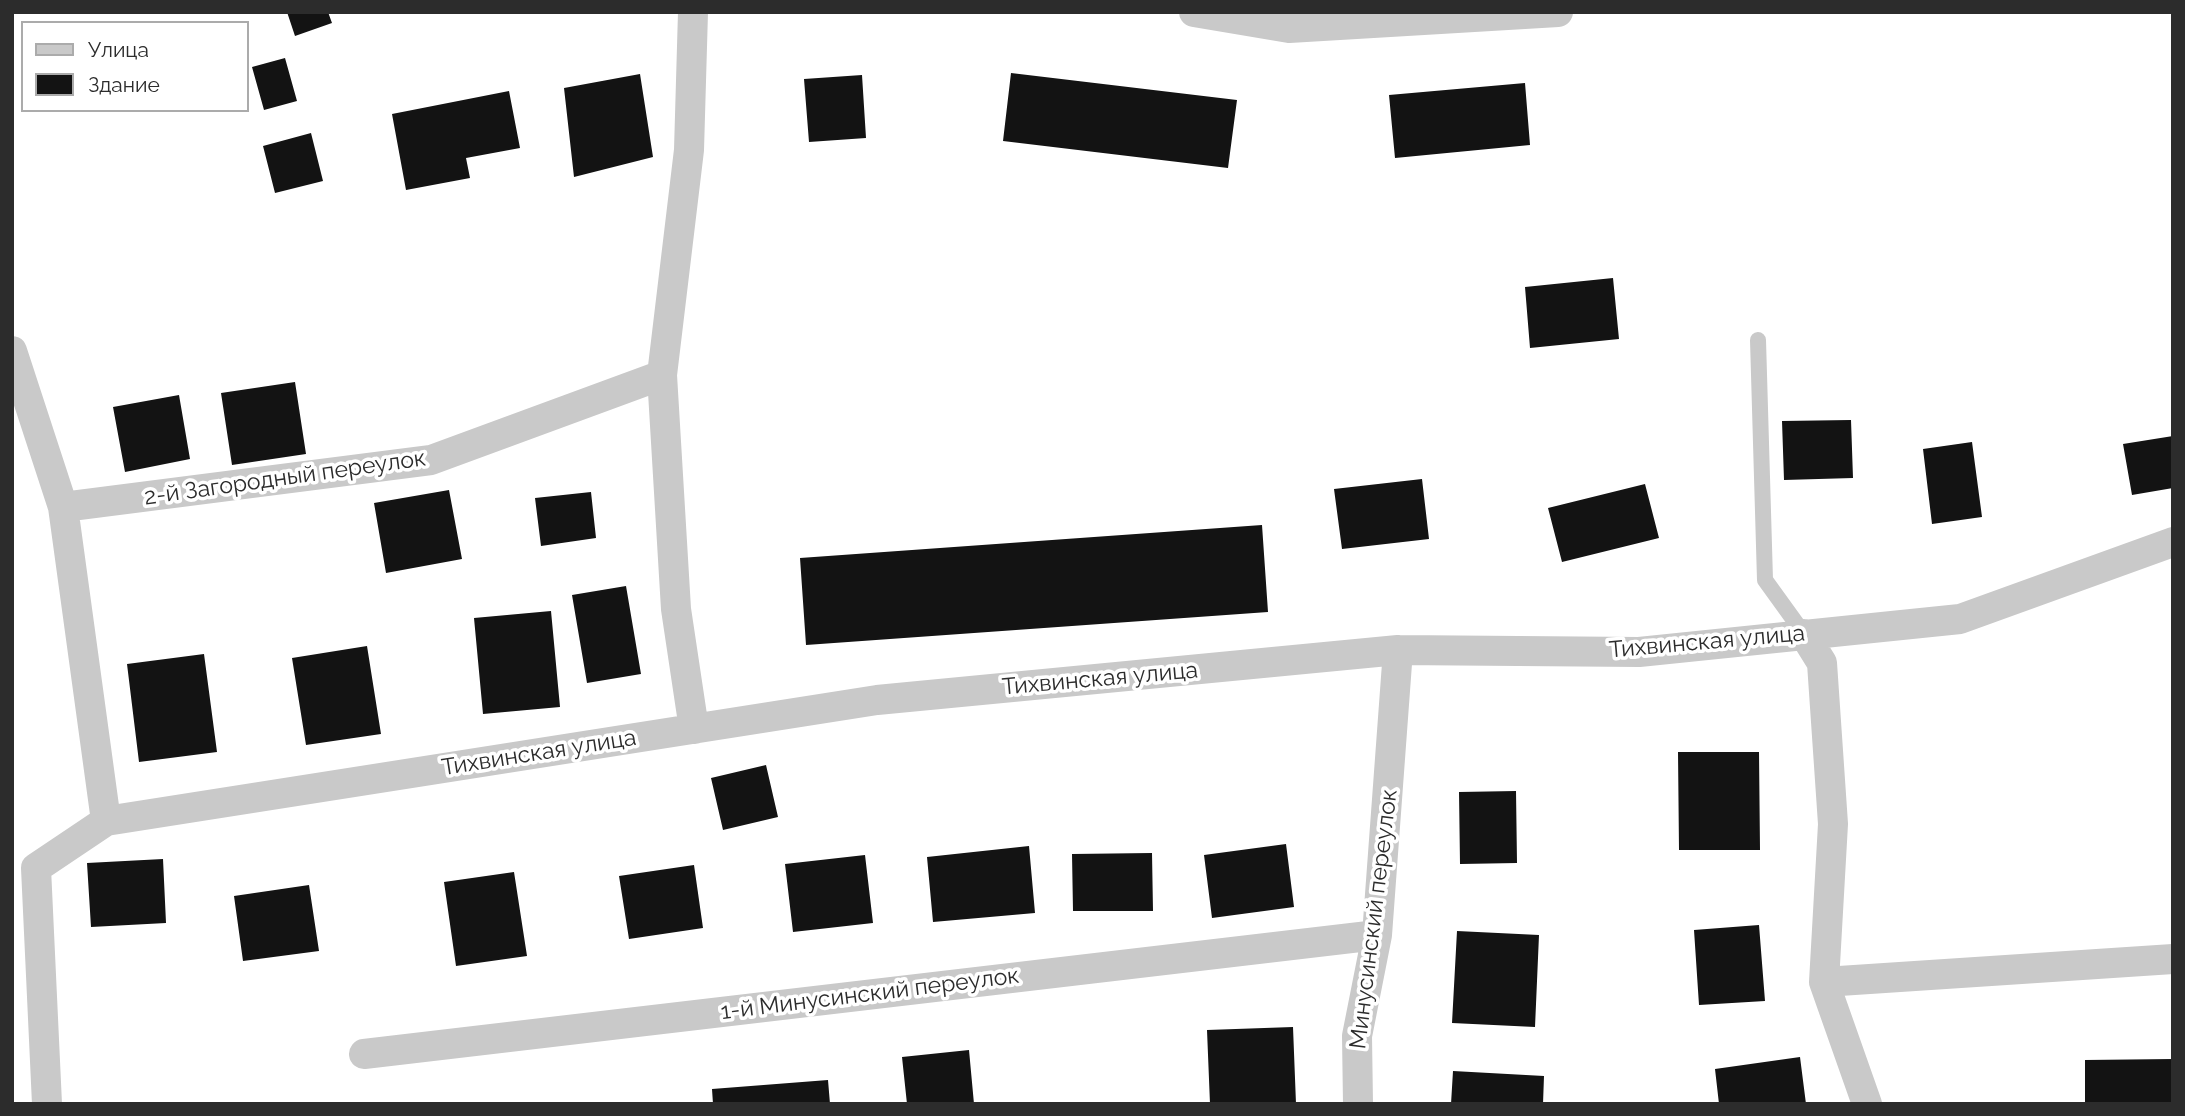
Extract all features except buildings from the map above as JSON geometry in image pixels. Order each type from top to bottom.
[{"type":"street","points":[[692,12],[689,150],[662,375],[676,609],[694,729]]},
{"type":"street","points":[[1194,12],[1289,28],[1558,12]]},
{"type":"street","points":[[12,351],[63,507],[106,821]]},
{"type":"street","name":"2-й Загородный переулок","points":[[63,507],[431,460],[662,375]]},
{"type":"street","name":"Тихвинская улица","points":[[47,1104],[36,868],[106,821],[877,700],[1398,650],[1639,652],[1960,619],[2173,542]]},
{"type":"street","points":[[1804,634],[1822,663],[1833,824],[1824,982],[1867,1104]]},
{"type":"street","name":"Минусинский переулок","points":[[1358,1104],[1357,1036],[1377,935],[1398,650]]},
{"type":"street","name":"1-й Минусинский переулок","points":[[364,1054],[1377,935]]},
{"type":"street","points":[[1824,982],[2173,959]]},
{"type":"lane","points":[[1758,340],[1765,580],[1804,634]]}]
